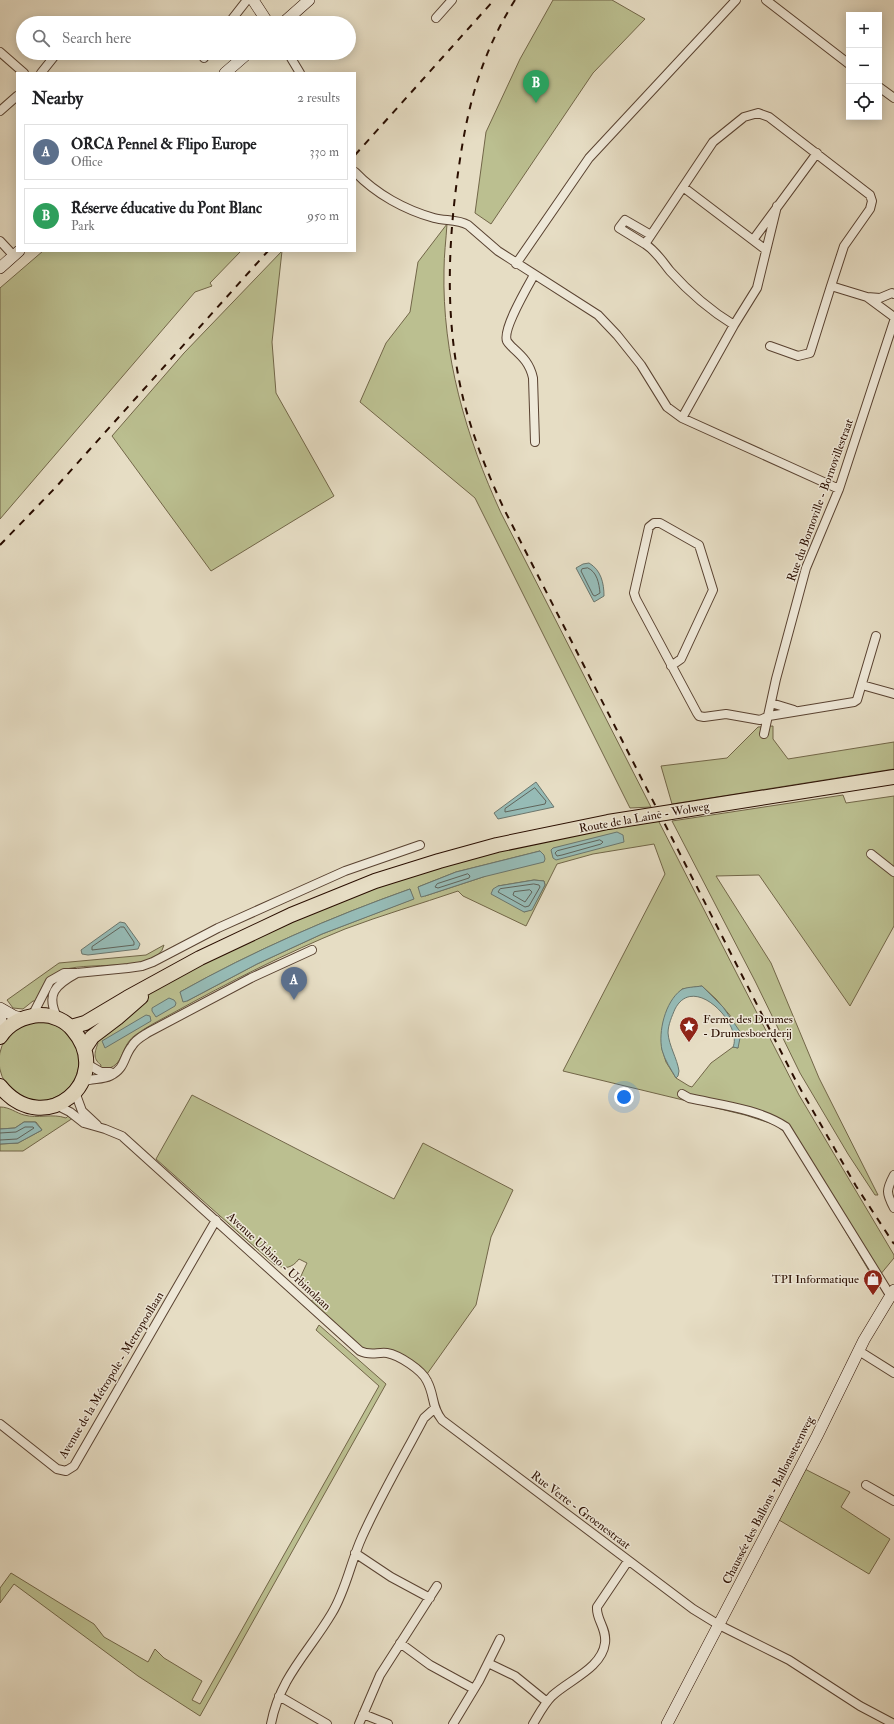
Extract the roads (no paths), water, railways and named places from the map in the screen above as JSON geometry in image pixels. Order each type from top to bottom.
[{"type":"highway","name":"Route de la Laine - Wolweg","points":[[153,984],[200,958],[291,915],[376,881],[439,861],[497,845],[608,822],[894,777]]},
{"type":"highway","name":"Route de la Laine - Wolweg","points":[[851,783],[894,784]]},
{"type":"highway","points":[[72,1028],[85,1023],[153,984]]},
{"type":"highway","points":[[84,1049],[92,1037],[127,1009],[153,984]]},
{"type":"highway","points":[[0,1086],[6,1100],[31,1108],[56,1106],[67,1100],[79,1087],[86,1064],[84,1049],[79,1037],[72,1028],[58,1019],[45,1015],[27,1017],[12,1024],[2,1035]]},
{"type":"street","points":[[234,16],[247,0]]},
{"type":"street","points":[[253,0],[263,16]]},
{"type":"street","points":[[291,16],[310,0]]},
{"type":"street","points":[[436,18],[452,0]]},
{"type":"street","points":[[516,264],[589,158],[736,0]]},
{"type":"street","points":[[766,0],[846,62]]},
{"type":"street","points":[[0,52],[23,72]]},
{"type":"street","points":[[41,72],[51,60]]},
{"type":"street","points":[[226,72],[240,60]]},
{"type":"street","points":[[292,60],[299,72]]},
{"type":"street","points":[[882,89],[894,98]]},
{"type":"street","points":[[0,111],[16,97]]},
{"type":"street","points":[[646,244],[713,142],[742,118],[753,114],[766,115],[868,193],[872,199],[870,209],[844,246],[810,353],[798,356],[770,346]]},
{"type":"street","points":[[753,240],[817,153]]},
{"type":"street","points":[[356,173],[370,187],[396,202],[433,218],[462,222],[468,225],[491,246],[516,264],[598,315],[618,335],[641,365],[667,407],[682,418],[839,489]]},
{"type":"street","points":[[683,187],[766,250]]},
{"type":"street","points":[[682,418],[734,325],[757,288],[777,206]]},
{"type":"street","points":[[651,235],[625,220],[620,228],[655,251],[671,272],[715,313],[734,325]]},
{"type":"street","points":[[0,241],[17,253],[0,268]]},
{"type":"street","points":[[534,275],[516,306],[506,336],[507,342],[527,361],[531,368],[533,378],[535,442]]},
{"type":"street","points":[[831,286],[867,297],[880,298],[894,294]]},
{"type":"street","points":[[867,297],[894,317]]},
{"type":"street","name":"Rue du Bornoville - Bornovillestraat","points":[[764,734],[806,568],[839,489],[894,321]]},
{"type":"street","points":[[671,666],[681,659],[713,590],[699,545],[660,523],[654,523],[649,527],[634,594],[671,666],[700,716],[704,717],[726,714],[760,720],[769,716],[854,702],[857,700],[862,685],[876,636]]},
{"type":"street","points":[[862,685],[894,694]]},
{"type":"street","points":[[771,703],[797,711]]},
{"type":"street","points":[[0,1008],[27,1017],[50,981],[64,973],[78,973],[142,966],[153,962],[218,928],[345,871],[420,845]]},
{"type":"street","points":[[871,854],[894,872]]},
{"type":"street","points":[[79,1087],[89,1079],[110,1076],[121,1068],[131,1047],[138,1039],[149,1032],[251,978],[312,950]]},
{"type":"street","points":[[58,1019],[52,1004],[52,995],[61,983],[78,973]]},
{"type":"street","points":[[0,1015],[2,1035]]},
{"type":"street","points":[[86,1064],[100,1072],[115,1072]]},
{"type":"street","name":"Avenue Urbino - Urbinolaan","points":[[79,1087],[82,1111],[97,1126]]},
{"type":"street","points":[[682,1094],[689,1098],[760,1114],[775,1119],[786,1127],[892,1293]]},
{"type":"street","name":"Avenue Urbino - Urbinolaan","points":[[56,1106],[70,1112],[84,1123],[97,1126],[122,1136],[360,1351],[372,1354],[390,1354],[421,1372],[427,1380],[431,1391],[434,1409]]},
{"type":"street","points":[[894,1175],[888,1186],[887,1195],[894,1208]]},
{"type":"street","name":"Avenue de la Métropole - Metropoollaan","points":[[0,1424],[57,1469],[66,1471],[74,1466],[216,1220]]},
{"type":"street","name":"Chaussée des Ballons - Ballonssteenweg","points":[[667,1724],[859,1351],[892,1293]]},
{"type":"street","points":[[859,1351],[894,1373]]},
{"type":"street","points":[[271,1724],[279,1696],[297,1662],[333,1613],[362,1536],[424,1418],[434,1409]]},
{"type":"street","name":"Rue Verte - Groenestraat","points":[[434,1409],[442,1420],[693,1609],[719,1625],[789,1660],[860,1706],[894,1724]]},
{"type":"street","points":[[866,1485],[894,1501]]},
{"type":"street","points":[[355,1553],[392,1577],[430,1598]]},
{"type":"street","points":[[533,1724],[547,1702],[567,1683],[599,1659],[604,1648],[605,1638],[603,1626],[598,1616],[597,1607],[628,1561]]},
{"type":"street","points":[[359,1724],[380,1675],[437,1586]]},
{"type":"street","points":[[453,1724],[474,1689],[500,1639]]},
{"type":"street","points":[[400,1643],[430,1665],[474,1689]]},
{"type":"street","points":[[488,1663],[515,1676],[547,1702]]},
{"type":"street","points":[[279,1696],[327,1724]]},
{"type":"street","points":[[364,1714],[388,1724]]},
{"type":"water","points":[[589,563],[599,573],[603,586],[604,596],[594,602],[576,568],[583,564]]},
{"type":"water","points":[[536,782],[554,807],[498,819],[494,813]]},
{"type":"water","points":[[617,832],[623,835],[624,842],[556,860],[553,858],[551,850],[553,848]]},
{"type":"water","points":[[540,851],[544,855],[544,862],[483,877],[421,897],[418,887],[456,872]]},
{"type":"water","points":[[534,880],[544,881],[545,885],[532,910],[524,912],[491,894],[493,889],[498,886]]},
{"type":"water","points":[[410,889],[414,899],[322,934],[257,964],[183,1002],[180,992],[264,949],[351,911]]},
{"type":"water","points":[[120,922],[125,923],[140,944],[138,949],[88,955],[82,954],[81,950]]},
{"type":"water","points":[[702,986],[723,1007],[741,1033],[738,1048],[733,1047],[734,1038],[731,1027],[715,1006],[704,999],[693,996],[683,999],[675,1009],[668,1030],[670,1043],[679,1071],[676,1078],[666,1061],[662,1050],[661,1035],[664,1018],[675,995],[683,989]]},
{"type":"water","points":[[169,998],[174,1000],[176,1003],[175,1006],[156,1017],[152,1011],[152,1008]]},
{"type":"water","points":[[146,1015],[150,1016],[151,1021],[105,1048],[102,1041]]},
{"type":"water","points":[[24,1122],[35,1122],[42,1130],[18,1143],[0,1144],[0,1129],[15,1128]]},
{"type":"railway","points":[[356,154],[494,0]]},
{"type":"railway","points":[[515,0],[493,42],[477,83],[466,126],[454,202],[450,261],[451,319],[459,377],[465,406],[473,433],[493,485],[505,511],[797,1083],[856,1186],[894,1244]]},
{"type":"railway","points":[[0,545],[56,487],[267,252]]},
{"type":"place","name":"Réserve éducative du Pont Blanc","points":[[536,103]]},
{"type":"place","name":"ORCA Pennel & Flipo Europe","points":[[294,1000]]},
{"type":"place","name":"Ferme des Drumes - Drumesboerderij","points":[[689,1043]]},
{"type":"place","name":"TPI Informatique","points":[[873,1296]]}]
